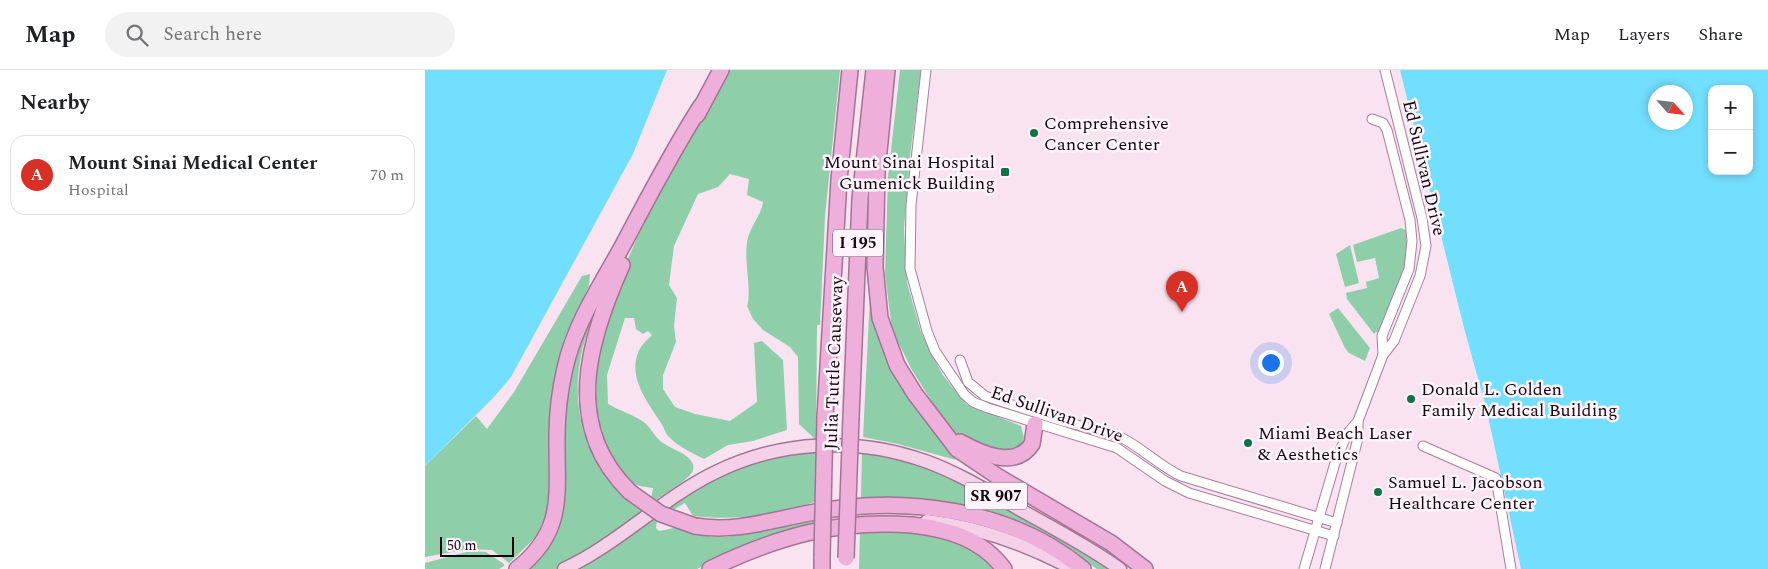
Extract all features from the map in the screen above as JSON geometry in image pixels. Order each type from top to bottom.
[{"type":"highway","points":[[721,70],[647,210],[618,273],[601,320],[588,367],[587,404],[594,437],[608,465],[630,492],[661,514],[695,526],[735,528],[837,508],[885,505],[922,506],[962,513],[1000,524],[1047,546],[1083,569]]},
{"type":"highway","name":"Julia Tuttle Causeway","points":[[822,563],[825,417],[837,198],[850,70]]},
{"type":"highway","name":"Julia Tuttle Causeway","points":[[846,565],[860,198],[874,70]]},
{"type":"highway","points":[[887,70],[875,199],[875,267],[878,302],[884,333],[897,365],[948,440],[967,457],[1111,543],[1145,569]]},
{"type":"highway","points":[[517,569],[543,543],[556,514],[559,495],[557,436],[559,402],[565,368],[576,332],[678,142],[701,106]]},
{"type":"highway","points":[[934,420],[961,442],[985,455],[1001,458],[1016,456],[1029,448],[1035,424]]},
{"type":"highway","points":[[880,522],[927,527],[963,536],[991,554],[1005,569]]},
{"type":"highway","name":"SR 907","points":[[710,569],[777,540],[831,527],[880,522]]},
{"type":"main road","name":"SR 907","points":[[563,569],[686,489],[731,465],[781,450],[847,445],[894,452],[943,468],[1080,543],[1120,569]]},
{"type":"main road","name":"SR 907","points":[[880,522],[908,520],[972,528],[1012,540],[1073,569]]},
{"type":"street","name":"Ed Sullivan Drive","points":[[926,70],[916,151],[909,256],[913,282],[927,331],[935,351],[969,399],[988,408],[1035,424],[1117,448],[1153,474],[1189,493],[1334,536]]},
{"type":"street","name":"Ed Sullivan Drive","points":[[1304,569],[1338,456],[1347,434],[1358,421],[1383,355],[1395,341],[1418,282],[1426,246],[1420,208],[1385,70]]},
{"type":"street","name":"Ed Sullivan Drive","points":[[1372,119],[1383,123],[1387,130],[1409,220],[1412,252],[1403,285],[1382,336],[1383,355]]},
{"type":"street","points":[[1409,220],[1420,208]]},
{"type":"street","points":[[1403,285],[1418,282]]},
{"type":"street","name":"Ed Sullivan Drive","points":[[960,360],[965,377],[971,386],[993,400],[1116,435],[1129,441],[1167,469],[1181,476],[1337,524]]},
{"type":"street","name":"Ed Sullivan Drive","points":[[1325,569],[1358,438],[1358,421]]},
{"type":"street","points":[[1423,446],[1496,478],[1511,569]]},
{"type":"green space","points":[[727,70],[840,70],[825,216],[820,325],[817,325],[816,440],[799,424],[798,357],[790,347],[763,330],[753,319],[747,306],[749,292],[746,258],[747,242],[763,202],[747,195],[749,179],[730,174],[718,187],[698,194],[674,246],[669,285],[677,298],[674,326],[676,342],[663,375],[663,389],[675,407],[695,414],[730,421],[757,402],[754,343],[762,341],[783,360],[787,430],[753,441],[728,445],[704,459],[680,446],[667,435],[645,399],[637,381],[636,362],[638,353],[652,335],[648,331],[643,334],[636,329],[634,318],[625,318],[607,375],[608,404],[643,421],[660,440],[687,457],[693,465],[693,470],[687,478],[654,501],[651,498],[653,488],[637,485],[623,474],[614,462],[607,447],[601,431],[596,398],[598,368],[593,366],[627,261],[639,233]]},
{"type":"green space","points":[[900,70],[921,70],[910,156],[904,229],[907,283],[921,332],[942,374],[966,404],[1021,426],[1024,438],[1019,449],[1009,453],[976,447],[957,434],[942,418],[912,370],[892,330],[885,274],[888,177]]},
{"type":"green space","points":[[1401,228],[1408,231],[1406,267],[1380,333],[1376,332],[1374,334],[1347,299],[1346,293],[1367,288],[1366,282],[1379,278],[1375,258],[1357,262],[1353,245]]},
{"type":"green space","points":[[1350,245],[1359,283],[1345,287],[1336,254]]},
{"type":"green space","points":[[590,274],[589,286],[564,339],[553,384],[548,448],[550,505],[537,536],[509,563],[492,550],[469,549],[425,557],[425,466],[476,416],[487,429],[514,392],[582,276]]},
{"type":"green space","points":[[870,296],[872,297],[879,339],[889,367],[956,460],[898,444],[863,437]]},
{"type":"green space","points":[[598,303],[585,340],[580,362],[578,384],[582,427],[598,465],[611,482],[643,511],[587,553],[564,566],[555,569],[524,569],[547,542],[570,361]]},
{"type":"green space","points":[[1338,308],[1370,348],[1365,361],[1349,353],[1345,348],[1329,314]]},
{"type":"green space","points":[[816,449],[815,502],[754,516],[725,518],[693,516],[685,503],[673,510],[667,507],[694,488],[765,457]]},
{"type":"green space","points":[[862,451],[887,452],[953,476],[1116,569],[1097,569],[1080,558],[901,499],[861,498]]},
{"type":"green space","points":[[654,517],[657,520],[656,528],[659,531],[674,528],[712,537],[728,537],[814,519],[814,524],[719,558],[697,569],[581,569]]},
{"type":"green space","points":[[860,529],[915,529],[965,543],[998,569],[859,569]]},
{"type":"green space","points":[[470,551],[486,552],[504,564],[504,566],[499,569],[425,569],[425,563]]},
{"type":"water","points":[[425,70],[667,70],[633,154],[511,377],[494,397],[425,466]]},
{"type":"water","points":[[1400,70],[1768,70],[1768,569],[1521,569],[1486,407],[1464,328]]},
{"type":"place","name":"Comprehensive Cancer Center","points":[[1034,133]]},
{"type":"place","name":"Mount Sinai Hospital Gumenick Building","points":[[1005,172]]},
{"type":"place","name":"Mount Sinai Medical Center","points":[[1182,312]]},
{"type":"place","name":"Donald L. Golden Family Medical Building","points":[[1411,399]]},
{"type":"place","name":"Miami Beach Laser & Aesthetics","points":[[1248,443]]},
{"type":"place","name":"Samuel L. Jacobson Healthcare Center","points":[[1378,492]]}]
